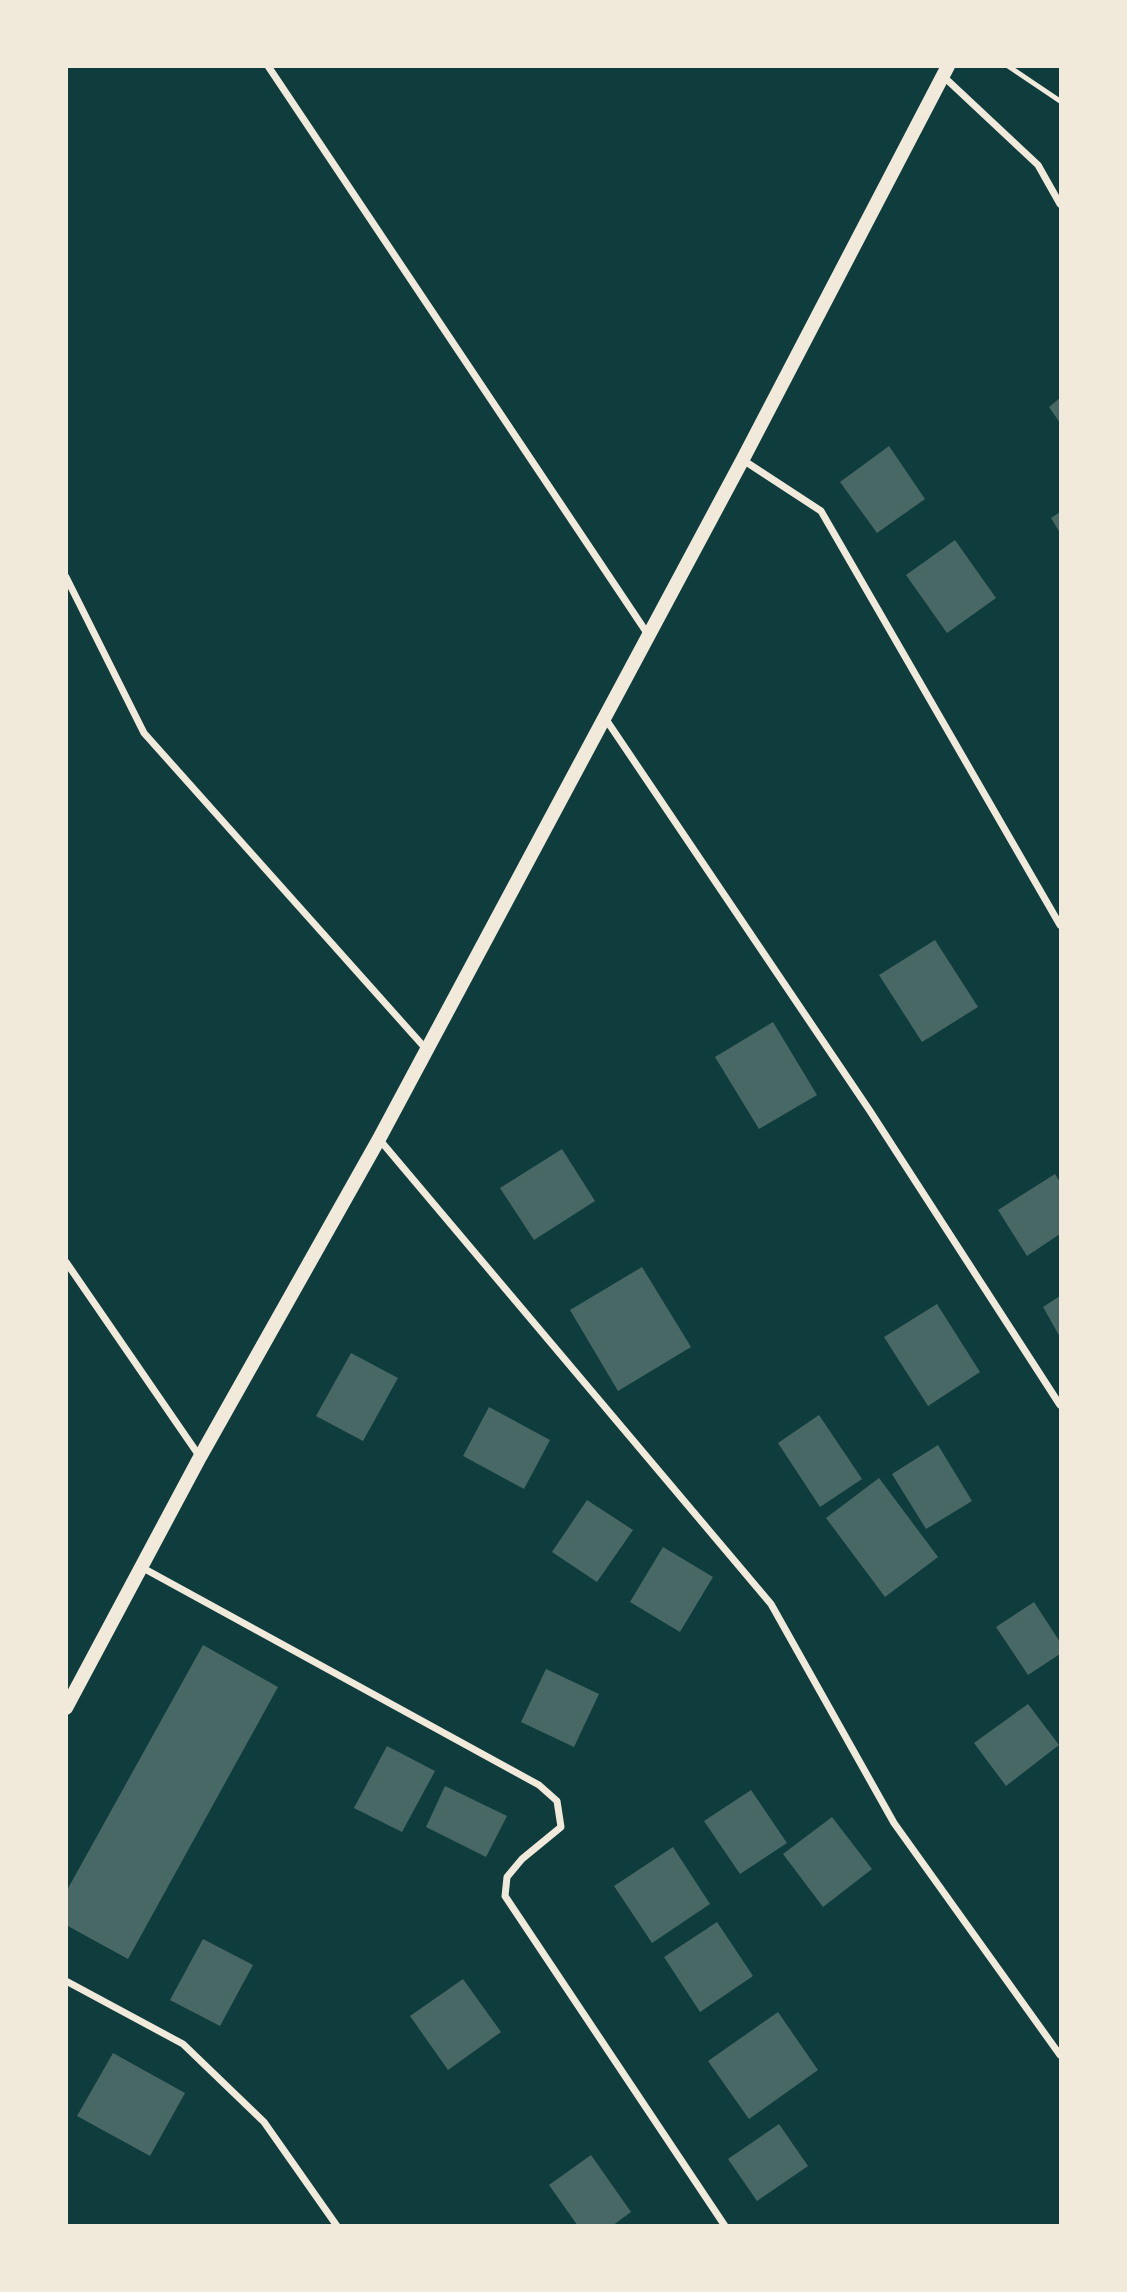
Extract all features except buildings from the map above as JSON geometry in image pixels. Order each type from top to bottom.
[{"type":"main road","points":[[66,1708],[200,1457],[379,1139],[605,718],[647,633],[743,459],[946,71]]},
{"type":"street","points":[[268,66],[647,633]]},
{"type":"street","points":[[946,71],[1038,165],[1060,204]]},
{"type":"street","points":[[743,459],[821,511],[1060,925]]},
{"type":"street","points":[[66,577],[144,733],[426,1049]]},
{"type":"street","points":[[605,718],[870,1111],[1060,1405]]},
{"type":"street","points":[[379,1139],[771,1604],[894,1823],[1060,2055]]},
{"type":"street","points":[[66,1262],[200,1457]]},
{"type":"street","points":[[142,1568],[539,1785],[557,1801],[561,1826],[522,1859],[507,1877],[505,1896],[725,2225]]},
{"type":"street","points":[[66,1981],[183,2044],[264,2122],[337,2225]]},
{"type":"lane","points":[[1008,66],[1060,101]]}]
